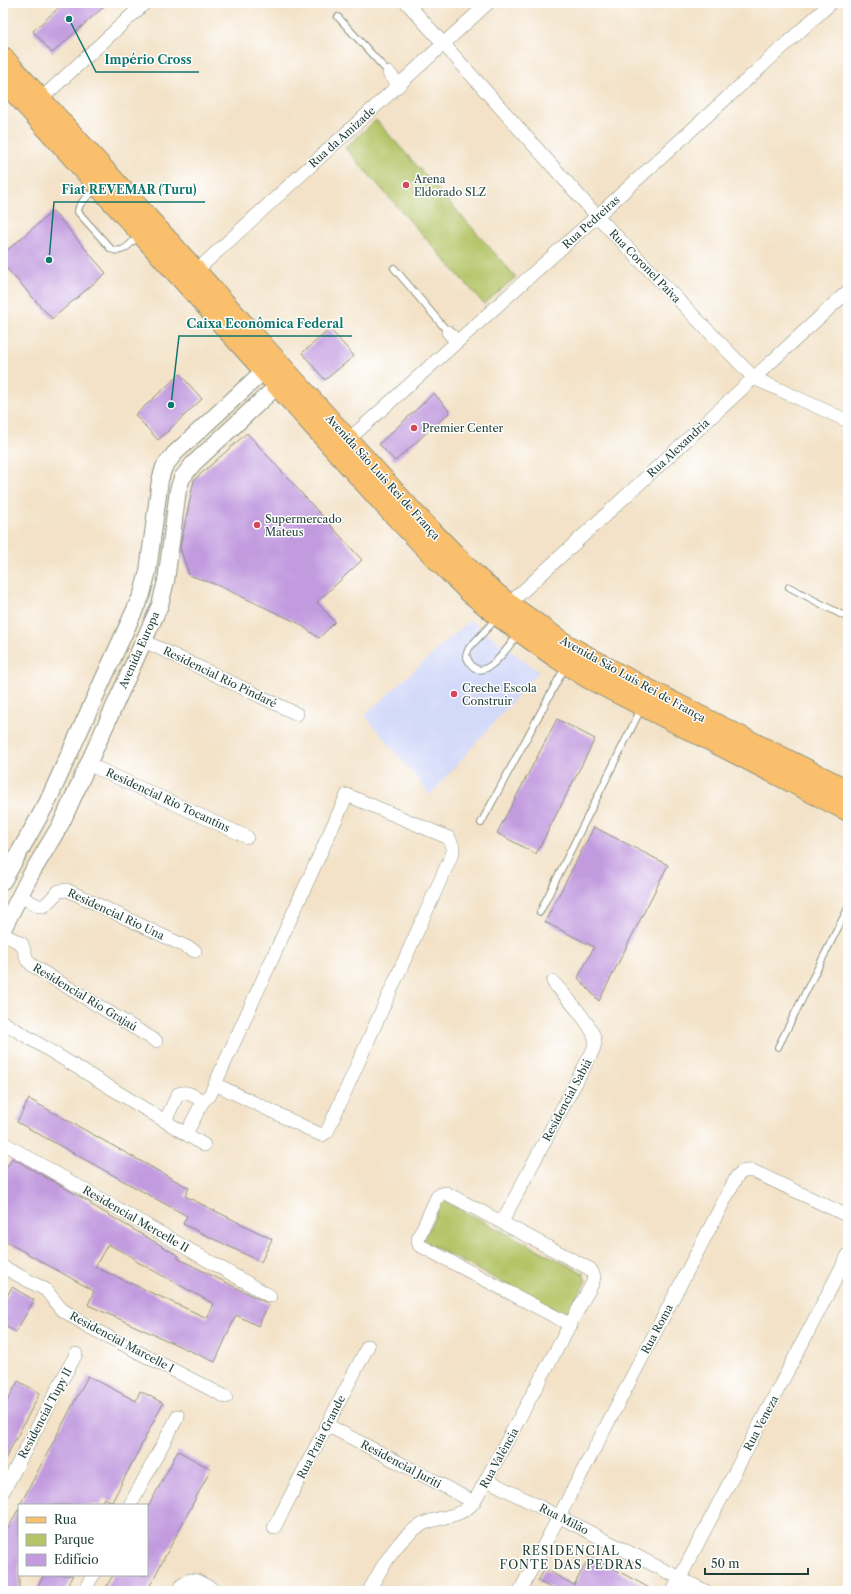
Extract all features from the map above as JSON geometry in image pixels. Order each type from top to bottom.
[{"type":"main road","name":"Avenida São Luís Rei de França","points":[[3,57],[196,271],[281,377],[420,543],[468,591],[564,642],[615,672],[848,790]]},
{"type":"main road","name":"Avenida São Luís Rei de França","points":[[3,80],[260,367],[281,377],[348,440],[448,549],[479,579],[520,632],[588,678],[848,812]]},
{"type":"street","points":[[41,99],[145,3]]},
{"type":"street","name":"Rua Coronel Paiva","points":[[407,3],[597,216],[754,378],[848,421]]},
{"type":"street","name":"Rua da Amizade","points":[[196,271],[488,3]]},
{"type":"street","name":"Rua Pedreiras","points":[[348,440],[831,3]]},
{"type":"street","points":[[389,73],[399,85]]},
{"type":"street","name":"Rua Alexandria","points":[[504,610],[848,291]]},
{"type":"street","points":[[448,332],[457,342]]},
{"type":"street","name":"Avenida Europa","points":[[3,881],[47,803],[142,594],[148,571],[160,480],[164,467],[180,448],[256,378],[259,374],[260,367]]},
{"type":"street","name":"Avenida Europa","points":[[3,928],[19,896],[60,827],[164,594],[180,483],[189,468],[281,377]]},
{"type":"street","points":[[155,514],[175,516]]},
{"type":"street","name":"Residencial Rio Pindaré","points":[[144,641],[297,714]]},
{"type":"street","name":"Residencial Rio Tocantins","points":[[88,764],[247,837]]},
{"type":"street","points":[[186,1134],[203,1101],[210,1095],[215,1084],[347,795],[449,838],[453,846],[453,852],[327,1132],[317,1134],[215,1084]]},
{"type":"street","name":"Residencial Rio Una","points":[[19,896],[39,906],[44,906],[59,891],[67,890],[195,951]]},
{"type":"street","name":"Residencial Rio Grajaú","points":[[3,934],[22,944],[27,960],[33,966],[156,1041]]},
{"type":"street","name":"Residencial Sabiá","points":[[502,1222],[592,1054],[595,1042],[593,1032],[554,982]]},
{"type":"street","points":[[3,1022],[204,1145]]},
{"type":"street","points":[[165,1121],[178,1094],[184,1092],[203,1101]]},
{"type":"street","name":"Residencial Mercelle II","points":[[3,1143],[270,1296]]},
{"type":"street","name":"Rua Roma","points":[[520,1591],[737,1176],[746,1170],[752,1171],[848,1216]]},
{"type":"street","points":[[502,1222],[446,1193],[441,1194],[437,1197],[418,1238],[419,1244],[571,1325]]},
{"type":"street","name":"Rua Valência","points":[[369,1591],[382,1567],[412,1532],[428,1522],[460,1514],[468,1509],[474,1502],[592,1286],[594,1276],[590,1269],[502,1222]]},
{"type":"street","name":"Rua Veneza","points":[[673,1591],[848,1255]]},
{"type":"street","name":"Residencial Marcelle I","points":[[3,1267],[46,1290],[61,1309],[89,1327],[226,1397]]},
{"type":"street","name":"Rua Praia Grande","points":[[274,1528],[368,1346]]},
{"type":"street","name":"Residencial Tupy II","points":[[3,1492],[76,1354]]},
{"type":"street","points":[[131,1504],[178,1416]]},
{"type":"street","name":"Residencial Juriti","points":[[327,1425],[474,1502]]},
{"type":"street","name":"Rua Milão","points":[[487,1480],[705,1591]]},
{"type":"street","points":[[84,1591],[92,1576]]},
{"type":"street","points":[[179,1591],[182,1585],[190,1580],[197,1581],[211,1588]]},
{"type":"lane","points":[[338,17],[389,73]]},
{"type":"lane","points":[[98,187],[80,203],[78,212],[111,249],[116,252],[124,250],[141,234]]},
{"type":"lane","points":[[394,268],[448,332]]},
{"type":"lane","points":[[789,588],[848,618]]},
{"type":"lane","points":[[504,610],[469,648],[466,655],[473,667],[478,670],[489,667],[496,662],[520,632]]},
{"type":"lane","points":[[481,823],[567,664]]},
{"type":"lane","points":[[540,912],[643,706]]},
{"type":"lane","points":[[778,1047],[848,908]]},
{"type":"shaded area","name":"Creche Escola Construir","points":[[470,620],[539,672],[430,795],[365,715]]},
{"type":"green space","name":"Arena Eldorado SLZ","points":[[376,120],[516,277],[484,304],[345,148]]},
{"type":"green space","points":[[444,1202],[583,1273],[586,1281],[567,1316],[423,1241],[441,1204]]},
{"type":"building","points":[[64,3],[108,3],[52,53],[33,31]]},
{"type":"building","points":[[53,211],[106,273],[52,319],[3,264],[3,254]]},
{"type":"building","points":[[330,329],[354,356],[325,380],[302,353]]},
{"type":"building","points":[[180,374],[202,399],[158,440],[135,415]]},
{"type":"building","name":"Premier Center","points":[[434,393],[450,412],[395,461],[379,444]]},
{"type":"building","name":"Supermercado Mateus","points":[[247,433],[362,560],[317,602],[335,622],[319,638],[298,623],[217,585],[189,575],[180,548],[194,480]]},
{"type":"building","points":[[557,719],[595,739],[536,854],[497,833]]},
{"type":"building","points":[[594,827],[668,865],[599,1001],[578,978],[594,947],[545,922]]},
{"type":"building","points":[[29,1099],[189,1188],[185,1196],[272,1239],[261,1262],[183,1224],[187,1216],[17,1122]]},
{"type":"building","points":[[12,1158],[179,1256],[177,1258],[269,1304],[258,1326],[236,1315],[215,1362],[88,1305],[94,1291],[3,1240],[3,1174]],"holes":[[[108,1244],[134,1258],[134,1260],[214,1304],[207,1318],[95,1267]]]},
{"type":"building","points":[[12,1287],[34,1300],[16,1332],[3,1325],[3,1303]]},
{"type":"building","points":[[88,1376],[136,1401],[140,1391],[163,1403],[112,1502],[104,1498],[101,1504],[21,1504]]},
{"type":"building","points":[[18,1381],[40,1393],[3,1463],[3,1409]]},
{"type":"building","points":[[178,1451],[211,1469],[147,1591],[104,1591],[112,1576],[148,1576],[148,1507]]},
{"type":"building","points":[[18,1510],[19,1591],[3,1591],[3,1538]]},
{"type":"building","points":[[590,1556],[655,1591],[556,1591],[538,1581],[545,1569],[574,1585]]},
{"type":"building","points":[[43,1576],[72,1576],[64,1591],[35,1591]]},
{"type":"place","name":"Império Cross","points":[[69,19]]},
{"type":"place","name":"Arena Eldorado SLZ","points":[[406,185]]},
{"type":"place","name":"Fiat REVEMAR (Turu)","points":[[49,260]]},
{"type":"place","name":"Caixa Econômica Federal","points":[[171,405]]},
{"type":"place","name":"Premier Center","points":[[414,428]]},
{"type":"place","name":"Supermercado Mateus","points":[[257,525]]},
{"type":"place","name":"Creche Escola Construir","points":[[454,694]]},
{"type":"district","name":"RESIDENCIAL FONTE DAS PEDRAS","points":[[571,1558]]}]
